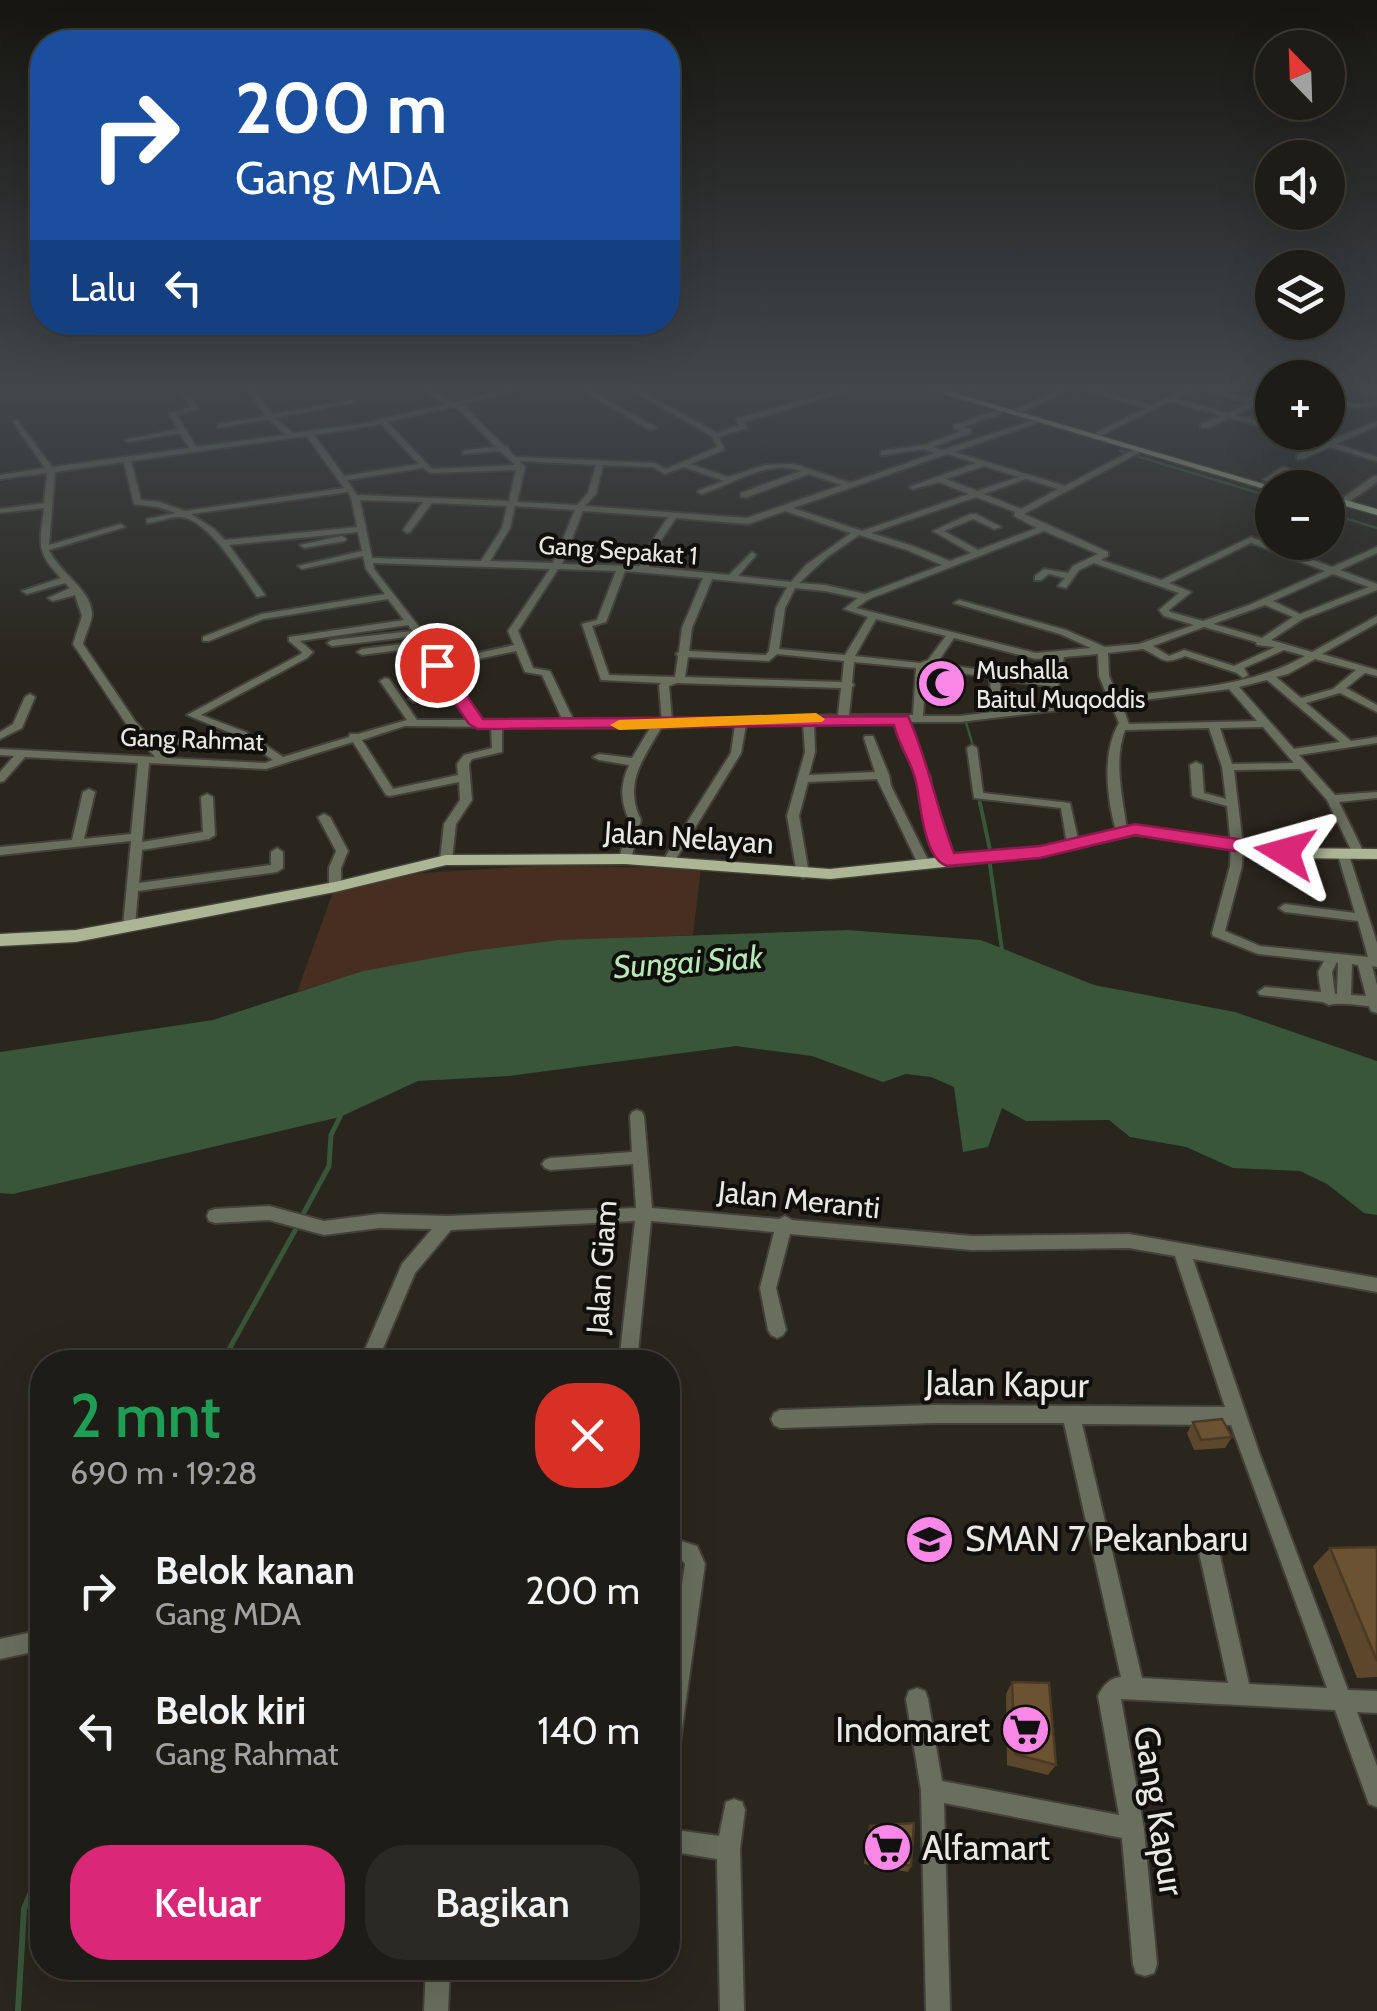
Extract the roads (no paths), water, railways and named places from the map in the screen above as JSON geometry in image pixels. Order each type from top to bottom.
[{"type":"main road","points":[[1345,503],[1377,515]]},
{"type":"main road","points":[[1345,506],[1377,515]]},
{"type":"main road","name":"Jalan Nelayan","points":[[0,940],[62,938],[129,926],[446,860],[625,859],[804,874],[1040,852],[1122,831],[1165,831],[1237,846],[1360,855]]},
{"type":"street","points":[[49,480],[44,550],[50,562],[78,589],[87,617],[78,644],[163,760]]},
{"type":"street","points":[[132,480],[138,502],[159,502],[228,542],[260,595]]},
{"type":"street","points":[[343,480],[352,494],[366,557],[478,724]]},
{"type":"street","points":[[485,562],[506,528],[517,480]]},
{"type":"street","points":[[570,724],[546,673],[529,670],[514,624],[557,564],[596,480]]},
{"type":"street","points":[[702,492],[733,480]]},
{"type":"street","points":[[744,495],[784,480]]},
{"type":"street","points":[[836,480],[852,486]]},
{"type":"street","points":[[150,521],[180,513],[352,494],[428,502],[580,507],[740,522],[870,480]]},
{"type":"street","points":[[913,487],[936,480]]},
{"type":"street","points":[[941,480],[1105,554],[1085,561],[1063,586]]},
{"type":"street","points":[[682,654],[769,658],[774,651],[788,584],[803,568],[860,533],[1018,480]]},
{"type":"street","points":[[1030,480],[1066,489]]},
{"type":"street","points":[[978,554],[937,531],[973,516],[994,525],[1083,480]]},
{"type":"street","points":[[1345,500],[1374,480]]},
{"type":"street","points":[[407,530],[428,502]]},
{"type":"street","points":[[0,511],[48,505]]},
{"type":"street","points":[[788,509],[912,546],[950,564]]},
{"type":"street","points":[[644,570],[649,552],[674,515]]},
{"type":"street","points":[[44,550],[121,527]]},
{"type":"street","points":[[1044,528],[866,597],[849,610],[1027,655],[1145,646],[1266,601],[1377,550]]},
{"type":"street","points":[[228,542],[363,532]]},
{"type":"street","points":[[304,545],[363,532]]},
{"type":"street","points":[[263,538],[268,550]]},
{"type":"street","points":[[1162,583],[1246,540],[1336,568],[1377,587]]},
{"type":"street","points":[[731,578],[752,555]]},
{"type":"street","name":"Gang Sepakat 1","points":[[302,566],[366,557],[557,564],[788,584],[866,597]]},
{"type":"street","points":[[1094,560],[1186,592],[1165,613],[1373,672]]},
{"type":"street","points":[[621,569],[601,622],[587,624],[605,678],[849,685]]},
{"type":"street","points":[[1038,578],[1047,571],[1070,576]]},
{"type":"street","points":[[678,679],[682,654],[708,576]]},
{"type":"street","points":[[27,591],[69,580]]},
{"type":"street","points":[[1260,643],[1300,617],[1377,587]]},
{"type":"street","points":[[53,598],[78,589]]},
{"type":"street","points":[[206,639],[390,596]]},
{"type":"street","points":[[1266,601],[1300,617]]},
{"type":"street","points":[[960,603],[1063,632],[1103,650]]},
{"type":"street","points":[[844,718],[850,655],[873,616]]},
{"type":"street","name":"Gang Rahmat","points":[[0,752],[266,766],[354,736],[414,723],[662,724],[997,715],[1232,686],[1269,676],[1314,656],[1377,620]]},
{"type":"street","points":[[283,762],[242,734],[192,715],[304,656],[308,652],[292,639],[411,622]]},
{"type":"street","points":[[918,719],[925,665],[952,635]]},
{"type":"street","points":[[332,644],[422,638]]},
{"type":"street","points":[[362,652],[422,638]]},
{"type":"street","points":[[1145,646],[1153,662]]},
{"type":"street","points":[[1145,646],[1168,660],[1184,653],[1200,662],[1209,658],[1252,680]]},
{"type":"street","points":[[437,665],[519,647]]},
{"type":"street","points":[[1237,670],[1281,648]]},
{"type":"street","points":[[1103,650],[1104,676],[1116,700],[1122,727]]},
{"type":"street","points":[[774,651],[850,655],[1054,685],[1059,655]]},
{"type":"street","points":[[1298,702],[1340,689],[1373,672]]},
{"type":"street","points":[[994,676],[997,715]]},
{"type":"street","points":[[1269,676],[1349,745]]},
{"type":"street","points":[[625,859],[635,820],[627,808],[634,762],[662,724],[664,685],[678,679]]},
{"type":"street","points":[[385,680],[414,723]]},
{"type":"street","points":[[1232,686],[1332,799],[1360,855],[1376,1007],[1266,992]]},
{"type":"street","points":[[1340,689],[1377,709]]},
{"type":"street","points":[[414,699],[454,690]]},
{"type":"street","points":[[0,736],[18,726],[30,697]]},
{"type":"street","points":[[804,874],[793,816],[810,752],[808,719]]},
{"type":"street","points":[[902,719],[907,744],[924,777],[928,810],[947,860]]},
{"type":"street","points":[[668,862],[736,752],[741,722]]},
{"type":"street","points":[[446,860],[450,824],[466,800],[464,760],[498,750],[496,724]]},
{"type":"street","points":[[1122,831],[1114,772],[1118,731],[1122,727],[1264,724]]},
{"type":"street","points":[[1214,726],[1228,767],[1237,846],[1236,866],[1218,933],[1258,950],[1372,961]]},
{"type":"street","points":[[150,745],[216,736]]},
{"type":"street","points":[[354,736],[390,793],[465,777]]},
{"type":"street","points":[[869,738],[924,862]]},
{"type":"street","points":[[1292,752],[1377,740]]},
{"type":"street","points":[[972,748],[978,796],[1066,805],[1073,844]]},
{"type":"street","points":[[0,779],[21,754]]},
{"type":"street","points":[[598,757],[634,762]]},
{"type":"street","points":[[129,926],[144,759]]},
{"type":"street","points":[[1196,765],[1198,794],[1230,804]]},
{"type":"street","points":[[1228,767],[1303,766]]},
{"type":"street","points":[[803,779],[883,775]]},
{"type":"street","points":[[76,843],[89,792]]},
{"type":"street","points":[[1332,799],[1376,797]]},
{"type":"street","points":[[0,851],[209,835],[207,798]]},
{"type":"street","points":[[324,817],[342,851],[335,868],[335,886]]},
{"type":"street","points":[[133,888],[277,868],[277,852]]},
{"type":"street","points":[[1285,908],[1364,918]]},
{"type":"street","points":[[1336,1001],[1338,959]]},
{"type":"street","name":"Jalan Giam","points":[[629,1350],[644,1214],[637,1116]]},
{"type":"street","points":[[550,1164],[637,1158]]},
{"type":"street","name":"Jalan Meranti","points":[[215,1216],[269,1213],[324,1228],[379,1221],[447,1223],[644,1214],[785,1224],[931,1241],[1128,1240],[1377,1285]]},
{"type":"street","points":[[374,1350],[408,1269],[447,1223]]},
{"type":"street","points":[[778,1330],[768,1288],[785,1224]]},
{"type":"street","points":[[1181,1249],[1234,1416],[1377,1796]]},
{"type":"street","name":"Jalan Kapur","points":[[780,1418],[934,1414],[1072,1418],[1234,1416]]},
{"type":"street","name":"Gang Kapur","points":[[1072,1418],[1134,1688]]},
{"type":"street","points":[[1206,1543],[1241,1694]]},
{"type":"street","points":[[680,1550],[690,1553],[695,1564],[680,1667]]},
{"type":"street","points":[[0,1649],[30,1643]]},
{"type":"street","name":"Gang Kapur","points":[[1145,1964],[1132,1829],[1108,1696],[1117,1688],[1134,1688],[1377,1702]]},
{"type":"street","points":[[917,1699],[932,1790],[938,2011]]},
{"type":"street","points":[[932,1790],[1132,1829]]},
{"type":"street","points":[[732,2011],[728,1849],[734,1810]]},
{"type":"street","points":[[680,1844],[728,1849]]},
{"type":"street","points":[[436,2011],[437,1980]]},
{"type":"water","name":"Sungai Siak","points":[[847,930],[981,940],[1094,985],[1235,1012],[1377,1061],[1377,1215],[1364,1213],[1327,1184],[1300,1171],[1233,1168],[1186,1147],[1130,1137],[1109,1120],[1026,1121],[1002,1108],[988,1147],[963,1152],[954,1087],[931,1077],[906,1074],[883,1082],[812,1056],[736,1046],[509,1076],[418,1081],[340,1117],[13,1194],[0,1193],[0,1052],[213,1020],[363,971],[466,952],[559,940]]},
{"type":"waterway","points":[[1215,480],[1255,492]]},
{"type":"waterway","points":[[1345,518],[1377,528]]},
{"type":"waterway","points":[[965,719],[973,746]]},
{"type":"waterway","points":[[979,799],[980,805]]},
{"type":"waterway","points":[[980,803],[990,850]]},
{"type":"waterway","points":[[990,865],[1002,950]]},
{"type":"waterway","points":[[301,1218],[329,1166],[331,1135],[340,1117]]},
{"type":"waterway","points":[[229,1350],[297,1227]]},
{"type":"waterway","points":[[18,2011],[24,1909],[30,1895]]},
{"type":"place","name":"Mushalla Baitul Muqoddis","points":[[941,684]]},
{"type":"place","name":"SMAN 7 Pekanbaru","points":[[930,1539]]},
{"type":"place","name":"Indomaret","points":[[1025,1730]]},
{"type":"place","name":"Alfamart","points":[[887,1848]]}]
